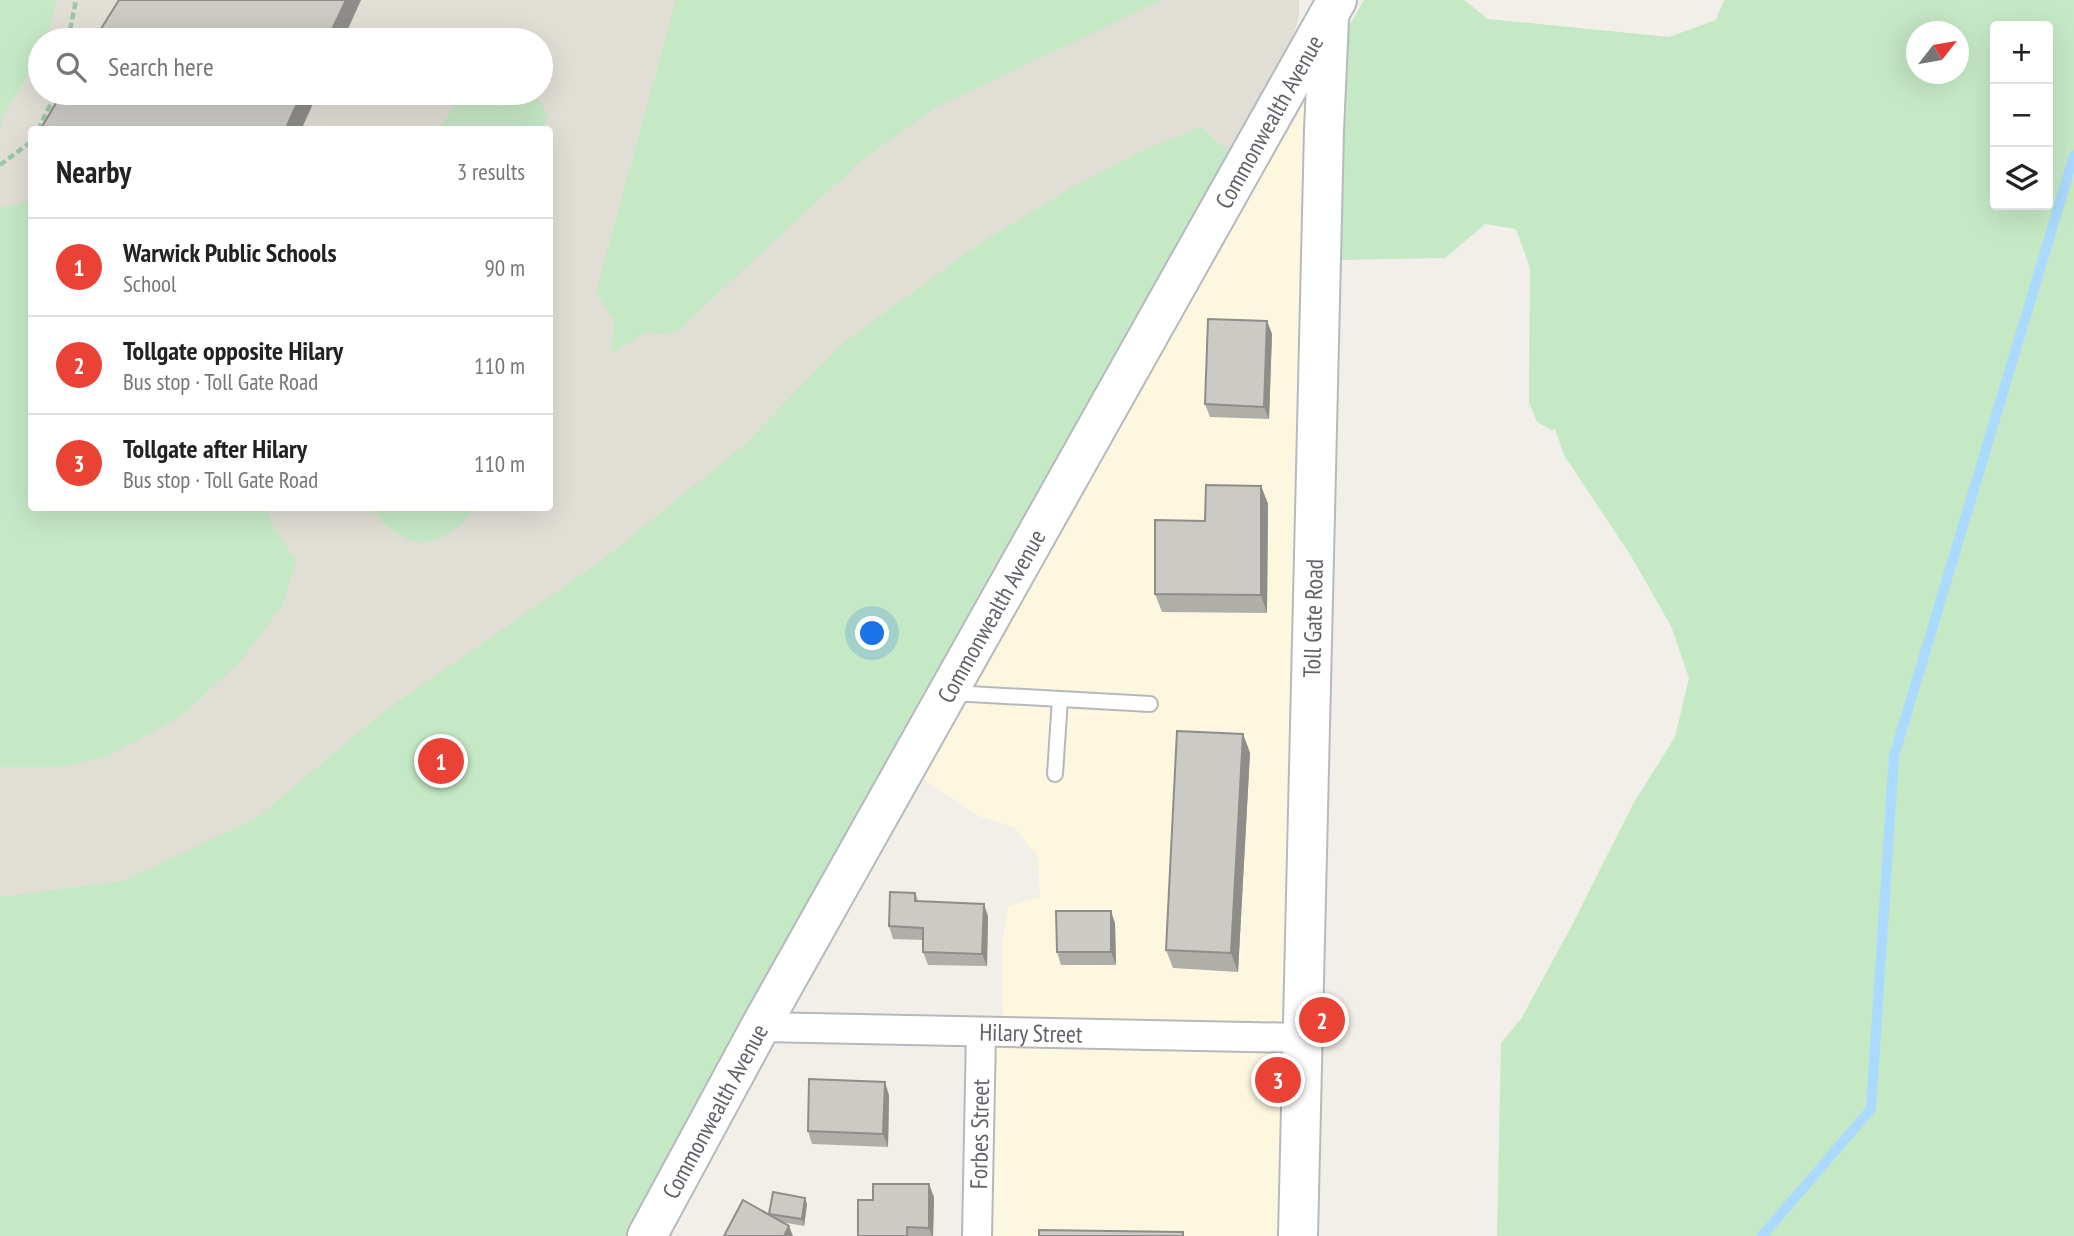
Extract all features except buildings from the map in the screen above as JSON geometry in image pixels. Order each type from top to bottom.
[{"type":"street","name":"Commonwealth Avenue","points":[[647,1236],[760,1027],[1332,4]]},
{"type":"street","name":"Toll Gate Road","points":[[1298,1236],[1324,130],[1332,4]]},
{"type":"street","name":"Hilary Street","points":[[760,1027],[1301,1038]]},
{"type":"street","name":"Forbes Street","points":[[977,1236],[981,1032]]},
{"type":"lane","points":[[948,693],[1150,704]]},
{"type":"lane","points":[[1055,774],[1060,699]]},
{"type":"path","points":[[70,28],[76,0]]},
{"type":"path","points":[[40,126],[50,105]]},
{"type":"path","points":[[0,165],[28,144]]},
{"type":"shaded area","points":[[0,0],[1299,0],[1299,15],[1282,83],[600,1236],[0,1125]]},
{"type":"shaded area","points":[[1313,90],[1298,1236],[966,1236],[973,1044],[1003,1035],[1003,937],[1008,906],[1040,897],[1038,856],[1014,827],[981,817],[913,772],[1257,177]]},
{"type":"green space","points":[[0,0],[57,0],[49,28],[28,28],[28,75],[3,116],[0,128]]},
{"type":"green space","points":[[676,0],[1162,0],[935,108],[862,160],[676,332],[646,332],[611,354],[614,321],[596,292]]},
{"type":"green space","points":[[1364,0],[1464,0],[1488,19],[1669,37],[1716,20],[1724,0],[2074,0],[2074,1236],[1497,1236],[1501,1043],[1521,1019],[1633,804],[1675,737],[1689,678],[1671,626],[1631,556],[1564,455],[1555,429],[1551,430],[1537,422],[1529,403],[1530,268],[1516,229],[1485,224],[1445,258],[1338,260],[1342,38]]},
{"type":"green space","points":[[456,105],[542,105],[548,116],[545,126],[440,126]]},
{"type":"green space","points":[[1201,127],[1257,177],[650,1236],[0,1236],[0,897],[123,881],[257,818],[383,712],[598,563],[742,447],[843,343],[976,246],[1074,186],[1146,149]]},
{"type":"green space","points":[[28,200],[28,511],[268,511],[271,522],[296,561],[282,606],[241,661],[181,716],[109,756],[59,767],[0,767],[0,206],[6,207]]},
{"type":"green space","points":[[473,511],[447,535],[429,542],[410,541],[392,531],[376,512]]},
{"type":"waterway","points":[[1762,1236],[1871,1109],[1894,756],[2074,155]]},
{"type":"place","name":"Warwick Public Schools","points":[[441,761]]},
{"type":"place","name":"Tollgate opposite Hilary","points":[[1322,1020]]},
{"type":"place","name":"Tollgate after Hilary","points":[[1278,1080]]}]
